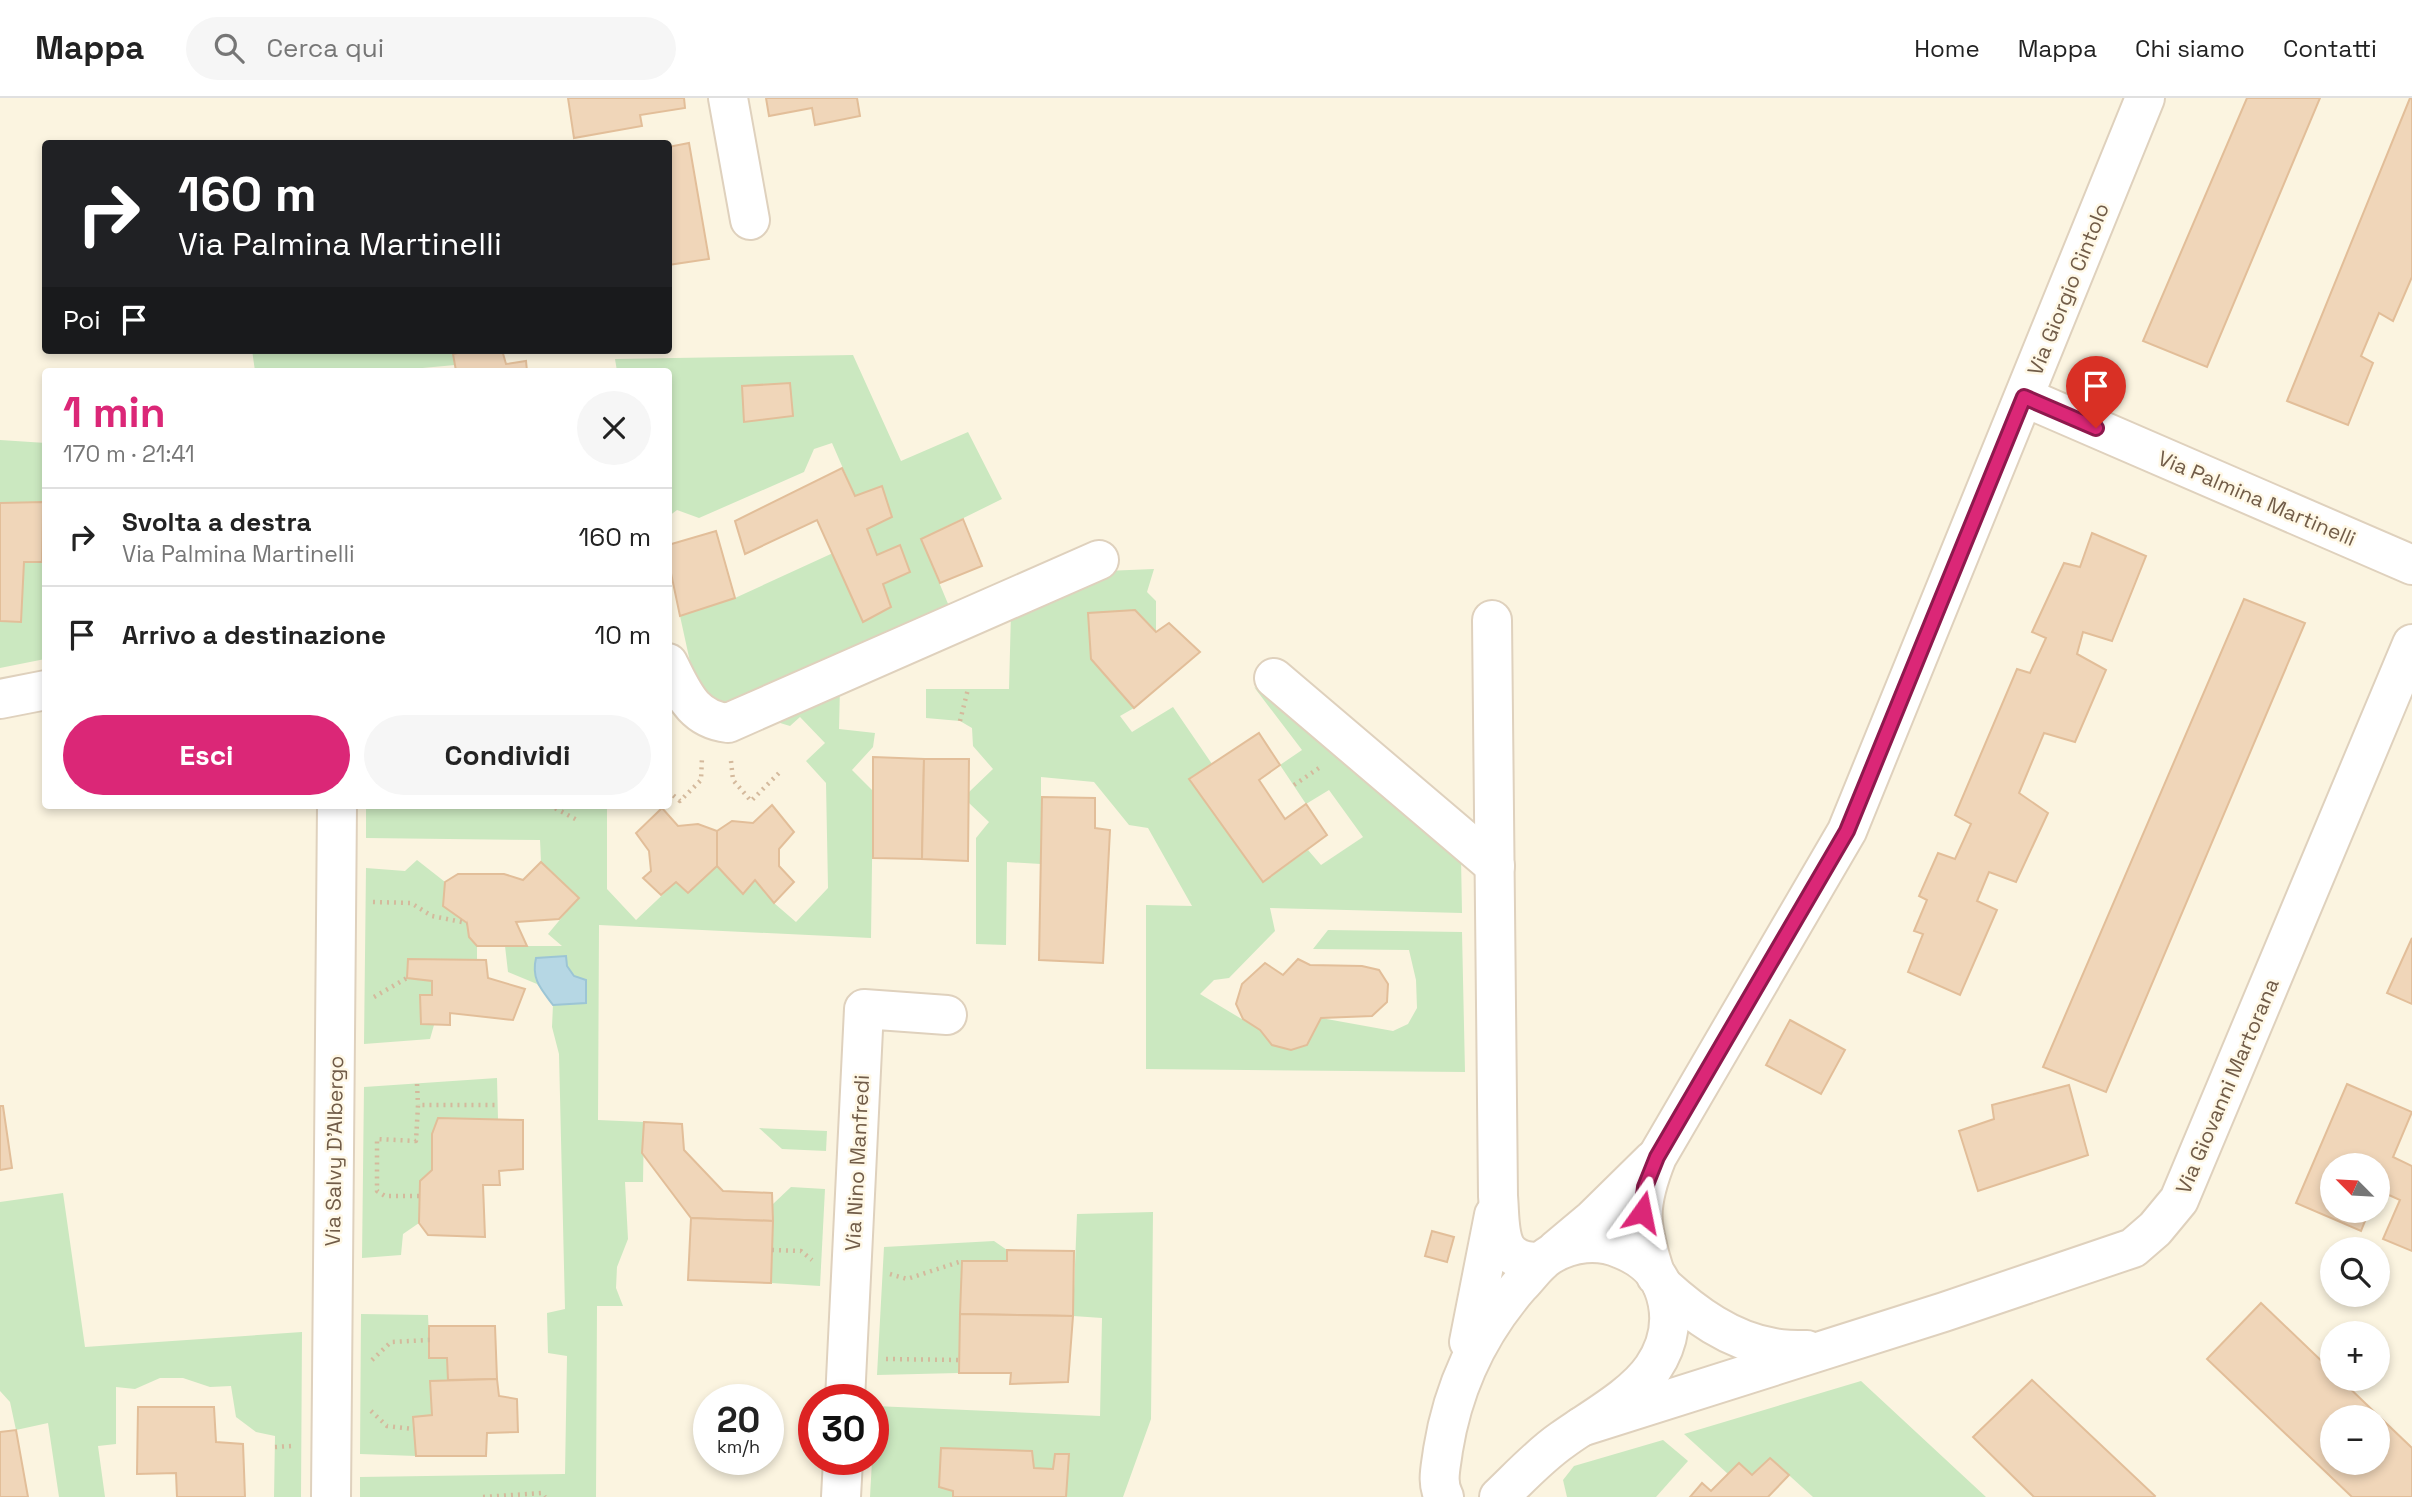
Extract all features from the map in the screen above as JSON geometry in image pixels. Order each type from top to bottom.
[{"type":"street","points":[[728,98],[750,220]]},
{"type":"street","name":"Via Giorgio Cintolo","points":[[1499,1497],[1541,1457],[1640,1384],[1665,1349],[1670,1328],[1669,1306],[1646,1246],[1642,1212],[1645,1187],[1657,1157],[1847,831],[2145,98]]},
{"type":"street","name":"Via Palmina Martinelli","points":[[2024,397],[2412,565]]},
{"type":"street","points":[[672,671],[695,709],[713,721],[728,723],[1100,560]]},
{"type":"street","points":[[1492,620],[1498,1196],[1502,1242],[1513,1256],[1524,1261],[1545,1259],[1569,1246],[1591,1242],[1612,1245],[1633,1253],[1686,1307],[1712,1325],[1748,1342],[1774,1349],[1819,1351]]},
{"type":"street","name":"Via Giovanni Martorana","points":[[1581,1427],[1944,1312],[2133,1248],[2155,1229],[2179,1200],[2412,644]]},
{"type":"street","points":[[1274,678],[1495,866]]},
{"type":"street","points":[[0,699],[42,691]]},
{"type":"street","name":"Via Salvy D'Albergo","points":[[331,1497],[337,809]]},
{"type":"street","name":"Via Nino Manfredi","points":[[846,1384],[864,1009],[947,1015]]},
{"type":"street","name":"Via Giorgio Cintolo","points":[[1453,1404],[1482,1335],[1503,1305],[1545,1259],[1657,1157]]},
{"type":"street","points":[[1444,1497],[1439,1480],[1498,1196]]},
{"type":"street","points":[[1411,1497],[1453,1404]]},
{"type":"street","points":[[1539,1497],[1536,1488],[1541,1457]]},
{"type":"street","points":[[841,1497],[842,1475]]},
{"type":"path","points":[[960,721],[968,689]]},
{"type":"path","points":[[672,794],[680,801],[701,780],[702,749]]},
{"type":"path","points":[[730,749],[733,780],[751,801],[781,771]]},
{"type":"path","points":[[1294,785],[1326,763]]},
{"type":"path","points":[[556,809],[579,821]]},
{"type":"path","points":[[365,902],[411,903],[432,916],[467,923]]},
{"type":"path","points":[[365,1003],[407,978]]},
{"type":"path","points":[[417,1083],[415,1141],[377,1139],[377,1191],[386,1196],[419,1196]]},
{"type":"path","points":[[418,1105],[498,1105]]},
{"type":"path","points":[[772,1250],[801,1251],[821,1267]]},
{"type":"path","points":[[883,1273],[907,1279],[962,1261]]},
{"type":"path","points":[[371,1360],[391,1342],[430,1340]]},
{"type":"path","points":[[878,1359],[960,1360]]},
{"type":"path","points":[[369,1409],[387,1426],[414,1429]]},
{"type":"path","points":[[275,1447],[301,1445]]},
{"type":"path","points":[[484,1497],[542,1493],[545,1497]]},
{"type":"green space","points":[[253,354],[453,354],[455,365],[422,368],[255,368]]},
{"type":"green space","points":[[853,355],[901,461],[968,432],[1002,499],[921,539],[951,611],[729,706],[710,698],[694,680],[680,616],[735,598],[833,553],[863,621],[891,607],[883,584],[910,571],[900,545],[877,555],[867,529],[892,517],[882,487],[855,496],[832,443],[814,449],[804,472],[699,518],[677,510],[672,514],[672,368],[616,368],[615,359]]},
{"type":"green space","points":[[0,440],[42,443],[42,503],[0,503]]},
{"type":"green space","points":[[24,562],[42,562],[42,660],[0,668],[0,621],[21,622]]},
{"type":"green space","points":[[1154,569],[1147,592],[1156,601],[1156,632],[1135,610],[1088,613],[1091,659],[1134,708],[1120,716],[1132,732],[1173,707],[1212,764],[1189,779],[1263,882],[1308,850],[1321,865],[1363,837],[1329,790],[1306,804],[1280,765],[1302,750],[1254,687],[1461,857],[1462,913],[1270,908],[1275,931],[1229,978],[1214,980],[1200,994],[1260,1030],[1272,1045],[1291,1050],[1307,1045],[1321,1018],[1393,1031],[1408,1024],[1417,1008],[1416,980],[1409,950],[1313,949],[1328,930],[1462,932],[1465,1072],[1146,1069],[1146,905],[1192,906],[1148,828],[1129,825],[1094,782],[1041,777],[1041,864],[1007,862],[1006,945],[976,944],[976,838],[989,822],[969,803],[969,792],[993,769],[973,746],[972,728],[960,721],[926,718],[926,689],[1009,689],[1011,612],[1105,571]]},
{"type":"green space","points":[[840,687],[839,729],[875,733],[873,747],[852,770],[873,791],[871,938],[599,925],[598,1120],[644,1122],[643,1182],[625,1182],[628,1239],[617,1267],[616,1288],[623,1306],[597,1306],[596,1497],[360,1497],[360,1477],[565,1474],[567,1356],[548,1353],[547,1313],[565,1309],[559,1054],[552,1027],[553,1004],[537,984],[508,972],[505,946],[562,946],[548,934],[578,898],[541,862],[540,840],[366,838],[366,809],[607,809],[607,889],[636,920],[676,882],[688,893],[717,866],[743,894],[755,880],[774,903],[796,922],[828,888],[826,783],[806,761],[825,743],[800,717],[790,726],[767,719]]},
{"type":"green space","points":[[417,860],[445,882],[467,923],[469,937],[477,946],[477,960],[408,959],[407,978],[432,981],[432,995],[421,995],[421,1024],[434,1025],[430,1039],[364,1044],[366,868],[405,871]]},
{"type":"green space","points":[[497,1078],[498,1119],[438,1119],[432,1134],[432,1170],[420,1181],[419,1223],[403,1234],[401,1255],[362,1258],[364,1087]]},
{"type":"green space","points":[[759,1128],[827,1131],[826,1151],[782,1149]]},
{"type":"green space","points":[[791,1187],[825,1189],[820,1286],[771,1283],[773,1204]]},
{"type":"green space","points":[[63,1193],[85,1347],[302,1332],[301,1497],[274,1497],[275,1436],[256,1432],[236,1417],[231,1386],[210,1387],[183,1378],[160,1378],[135,1389],[116,1387],[116,1444],[98,1446],[105,1497],[59,1497],[48,1423],[16,1430],[10,1402],[0,1391],[0,1202]]},
{"type":"green space","points":[[1153,1212],[1151,1419],[1123,1497],[1066,1497],[1069,1454],[1055,1454],[1053,1469],[1034,1468],[1032,1451],[941,1448],[939,1487],[953,1491],[953,1497],[870,1497],[871,1475],[889,1475],[889,1407],[1100,1416],[1102,1318],[1073,1316],[1077,1214]]},
{"type":"green space","points":[[994,1241],[1007,1250],[1007,1261],[962,1261],[959,1373],[877,1375],[884,1247]]},
{"type":"green space","points":[[361,1314],[428,1315],[430,1358],[447,1358],[448,1380],[430,1381],[432,1415],[413,1418],[416,1456],[360,1454]]},
{"type":"green space","points":[[1861,1381],[1986,1497],[1813,1497],[1770,1458],[1752,1475],[1739,1463],[1728,1474],[1684,1434]]},
{"type":"green space","points":[[1663,1440],[1688,1461],[1656,1497],[1567,1497],[1563,1480],[1574,1466]]},
{"type":"water","points":[[566,956],[567,966],[574,976],[586,980],[586,1003],[553,1005],[538,983],[535,972],[536,958]]},
{"type":"building","points":[[568,98],[684,98],[685,108],[640,115],[642,126],[574,138]]},
{"type":"building","points":[[766,98],[857,98],[860,116],[815,125],[812,108],[769,116]]},
{"type":"building","points":[[2247,98],[2320,98],[2207,367],[2143,341]]},
{"type":"building","points":[[2410,98],[2412,277],[2393,321],[2379,313],[2361,356],[2373,363],[2348,425],[2287,401]]},
{"type":"building","points":[[689,143],[709,259],[672,264],[672,146]]},
{"type":"building","points":[[453,354],[503,354],[506,364],[526,361],[527,368],[455,368]]},
{"type":"building","points":[[790,383],[793,416],[744,422],[742,386]]},
{"type":"building","points":[[842,468],[855,496],[882,486],[892,517],[867,529],[877,555],[900,545],[910,572],[883,584],[891,607],[863,622],[817,520],[745,554],[735,521]]},
{"type":"building","points":[[42,502],[42,562],[24,562],[21,622],[0,621],[0,503]]},
{"type":"building","points":[[963,519],[982,566],[940,583],[921,539]]},
{"type":"building","points":[[716,531],[735,598],[680,616],[672,578],[672,544]]},
{"type":"building","points":[[2092,533],[2146,556],[2112,641],[2083,632],[2077,654],[2106,670],[2075,742],[2044,733],[2019,793],[2048,813],[2016,882],[1989,872],[1977,901],[1997,910],[1960,995],[1908,972],[1923,934],[1914,931],[1927,900],[1919,896],[1938,853],[1955,859],[1971,824],[1955,815],[2017,669],[2030,673],[2046,638],[2032,632],[2064,563],[2080,567]]},
{"type":"building","points":[[2244,599],[2305,623],[2106,1092],[2043,1067]]},
{"type":"building","points":[[1135,610],[1156,632],[1169,623],[1200,652],[1134,708],[1091,659],[1088,613]]},
{"type":"building","points":[[1259,733],[1280,765],[1259,780],[1285,819],[1306,804],[1327,835],[1263,882],[1189,779]]},
{"type":"building","points":[[873,757],[924,759],[922,859],[873,858]]},
{"type":"building","points":[[924,759],[969,759],[968,861],[922,859]]},
{"type":"building","points":[[1042,797],[1095,798],[1095,828],[1110,830],[1103,963],[1039,960]]},
{"type":"building","points":[[772,805],[794,832],[779,849],[779,866],[794,882],[774,903],[755,880],[743,894],[717,866],[717,831],[732,821],[753,823]]},
{"type":"building","points":[[661,809],[678,826],[698,824],[717,831],[717,866],[688,893],[676,882],[661,895],[643,878],[651,871],[649,851],[636,833]]},
{"type":"building","points":[[541,862],[579,898],[559,919],[516,922],[527,946],[477,946],[469,937],[467,923],[443,906],[445,882],[458,874],[504,874],[523,880]]},
{"type":"building","points":[[2412,938],[2412,1004],[2387,993]]},
{"type":"building","points":[[408,959],[486,960],[488,978],[525,989],[513,1020],[450,1013],[450,1025],[421,1024],[420,995],[432,995],[432,981],[407,978]]},
{"type":"building","points":[[1298,959],[1310,965],[1362,966],[1379,970],[1388,984],[1387,1002],[1372,1016],[1321,1018],[1307,1045],[1291,1050],[1272,1045],[1260,1030],[1243,1019],[1236,1004],[1242,984],[1265,963],[1283,975]]},
{"type":"building","points":[[1790,1020],[1845,1050],[1821,1094],[1766,1065]]},
{"type":"building","points":[[2347,1084],[2412,1112],[2393,1157],[2412,1166],[2412,1251],[2390,1242],[2390,1237],[2384,1237],[2400,1200],[2390,1195],[2390,1153],[2320,1153],[2320,1213],[2296,1203]]},
{"type":"building","points":[[2069,1085],[2088,1155],[1978,1191],[1959,1131],[1994,1119],[1992,1105]]},
{"type":"building","points":[[0,1106],[3,1106],[12,1168],[0,1170]]},
{"type":"building","points":[[438,1118],[523,1120],[523,1169],[499,1171],[500,1185],[483,1185],[485,1237],[428,1235],[419,1223],[420,1181],[432,1170],[432,1134]]},
{"type":"building","points":[[644,1122],[682,1124],[684,1150],[723,1191],[772,1193],[773,1221],[691,1218],[642,1153]]},
{"type":"building","points":[[691,1218],[773,1221],[771,1283],[688,1280]]},
{"type":"building","points":[[2342,1223],[2364,1223],[2361,1231]]},
{"type":"building","points":[[1432,1231],[1454,1237],[1447,1262],[1425,1256]]},
{"type":"building","points":[[1007,1250],[1074,1251],[1073,1316],[960,1314],[962,1261],[1007,1261]]},
{"type":"building","points":[[2261,1303],[2320,1360],[2320,1391],[2353,1391],[2367,1405],[2320,1405],[2320,1467],[2207,1359]]},
{"type":"building","points":[[960,1314],[1073,1316],[1068,1382],[1010,1384],[1011,1373],[959,1373]]},
{"type":"building","points":[[429,1326],[495,1326],[497,1379],[448,1380],[447,1358],[429,1358]]},
{"type":"building","points":[[497,1379],[499,1396],[517,1399],[518,1432],[487,1433],[486,1456],[416,1456],[413,1417],[432,1415],[430,1381]]},
{"type":"building","points":[[2032,1380],[2155,1496],[2034,1497],[1973,1437]]},
{"type":"building","points":[[138,1407],[214,1407],[216,1442],[243,1444],[245,1497],[177,1497],[176,1473],[137,1474]]},
{"type":"building","points":[[2390,1427],[2412,1448],[2412,1497],[2352,1497],[2329,1475],[2390,1475]]},
{"type":"building","points":[[16,1430],[28,1497],[0,1497],[0,1432]]},
{"type":"building","points":[[941,1448],[1032,1451],[1034,1468],[1053,1469],[1055,1454],[1069,1454],[1066,1497],[953,1497],[953,1491],[939,1487]]},
{"type":"building","points":[[1770,1458],[1789,1475],[1768,1497],[1690,1497],[1702,1483],[1711,1491],[1739,1463],[1752,1475]]},
{"type":"route","points":[[1642,1212],[1645,1187],[1657,1157],[1847,831],[2024,397],[2096,428]]}]
